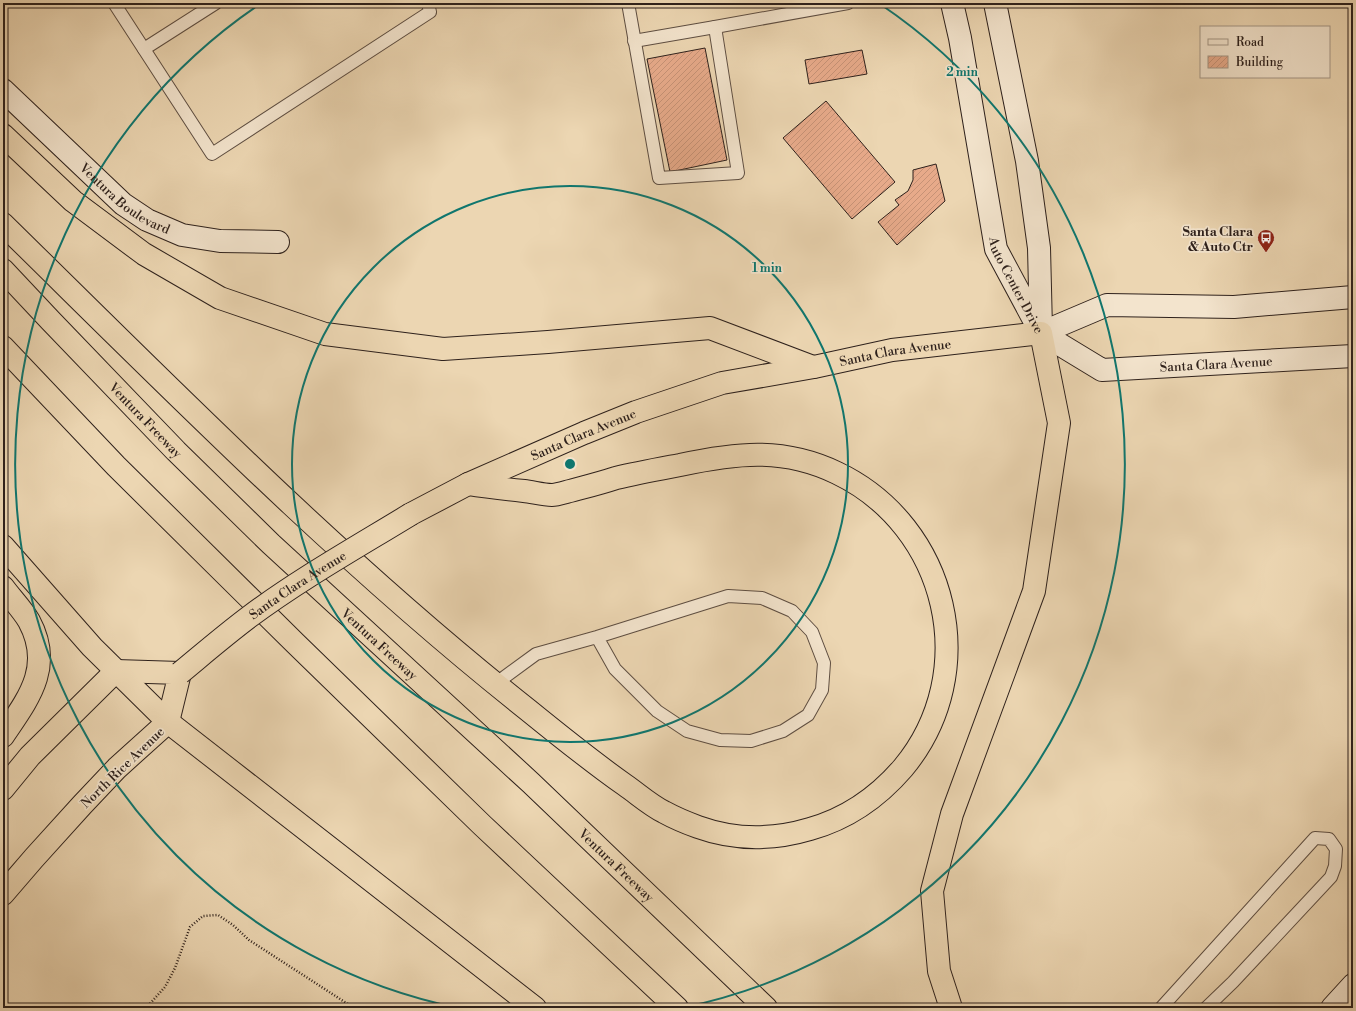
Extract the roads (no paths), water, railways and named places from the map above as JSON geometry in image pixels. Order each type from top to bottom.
[{"type":"highway","points":[[3,135],[73,201],[144,254],[220,298],[325,334],[443,349],[548,342],[710,328],[814,367]]},
{"type":"highway","points":[[3,224],[218,435],[348,556],[496,684],[599,766],[663,812],[701,828],[729,835],[752,837],[774,836],[797,833],[819,827],[840,818],[878,793],[895,777],[922,741],[932,721],[939,699],[945,669],[947,654],[943,609],[929,565],[918,545],[890,510],[873,494],[854,482],[834,471],[790,457],[768,454],[745,454],[722,456],[629,475],[554,495],[468,484]]},
{"type":"highway","name":"Ventura Freeway","points":[[3,270],[176,451],[271,544],[531,783],[766,1008]]},
{"type":"highway","name":"Santa Clara Avenue","points":[[180,673],[249,617],[285,592],[340,556],[411,514],[468,484],[636,412],[722,383],[814,367],[892,350],[1042,333]]},
{"type":"highway","points":[[951,1008],[939,971],[932,891],[952,814],[1034,591],[1059,423],[1042,333]]},
{"type":"highway","points":[[3,347],[116,466],[301,648],[482,825],[677,1008]]},
{"type":"highway","points":[[3,546],[92,647],[168,722],[535,1008]]},
{"type":"highway","points":[[3,587],[29,621],[36,638],[39,657],[37,675],[31,692],[3,736]]},
{"type":"highway","points":[[3,789],[30,756],[116,671],[180,673]]},
{"type":"highway","name":"North Rice Avenue","points":[[3,894],[117,768],[168,722],[180,673]]},
{"type":"street","name":"Auto Center Drive","points":[[952,3],[960,38],[996,249],[1042,333]]},
{"type":"street","name":"Auto Center Drive","points":[[995,3],[1027,161],[1039,248],[1042,333]]},
{"type":"street","name":"Ventura Boulevard","points":[[3,90],[123,204],[147,220],[182,236],[220,241],[278,242]]},
{"type":"street","name":"Santa Clara Avenue","points":[[1042,333],[1106,305],[1234,307],[1353,297]]},
{"type":"street","name":"Santa Clara Avenue","points":[[1042,333],[1102,370],[1353,356]]},
{"type":"street","points":[[1332,1008],[1353,985]]},
{"type":"lane","points":[[114,3],[212,154],[430,12],[428,3]]},
{"type":"lane","points":[[144,49],[216,3]]},
{"type":"lane","points":[[628,3],[659,178],[738,173],[715,27]]},
{"type":"lane","points":[[634,41],[848,3]]},
{"type":"lane","points":[[496,684],[536,654],[597,637],[728,596],[762,598],[792,611],[812,632],[824,663],[822,690],[808,715],[783,731],[751,741],[720,740],[687,731],[657,711],[615,669],[597,637]]},
{"type":"lane","points":[[1161,1008],[1314,838],[1328,839],[1336,850],[1335,866],[1331,877],[1233,982],[1206,1008]]},
{"type":"place","name":"Santa Clara & Auto Ctr","points":[[1266,253]]}]
